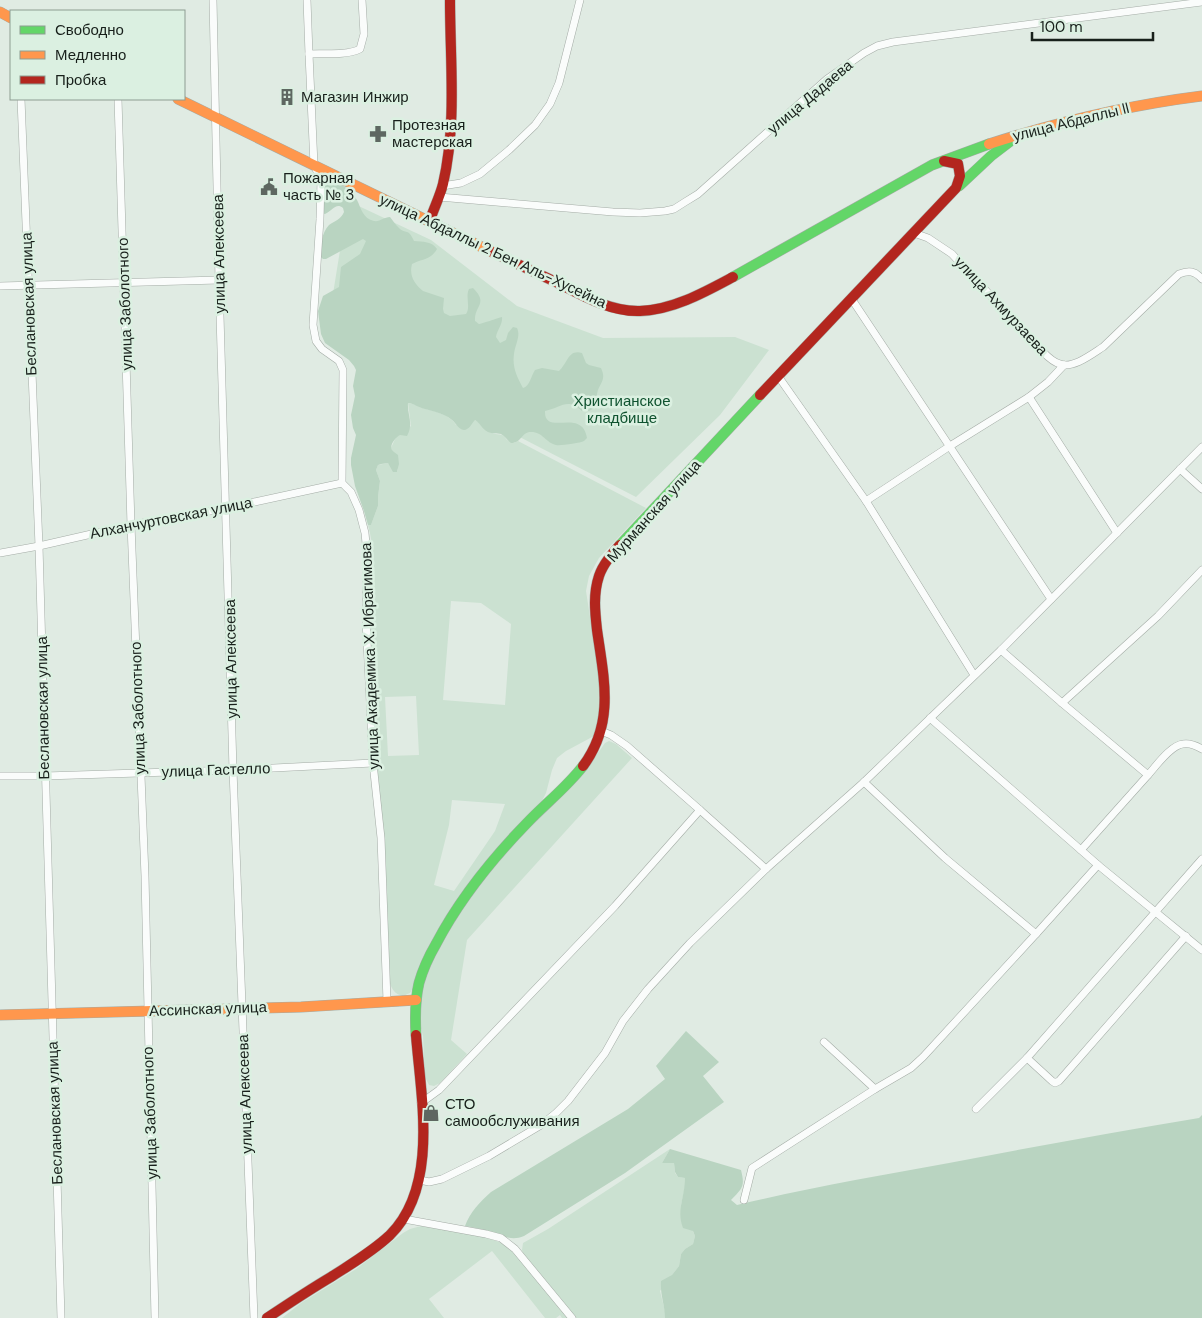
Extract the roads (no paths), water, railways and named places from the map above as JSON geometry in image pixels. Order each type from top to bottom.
[{"type":"main road","points":[[430,220],[442,186],[447,162],[450,0]]},
{"type":"main road","name":"улица Абдаллы II","points":[[944,161],[985,145],[1025,133],[1112,111],[1202,96]]},
{"type":"main road","name":"улица Абдаллы 2 Бен Аль-Хусейна","points":[[180,100],[594,301],[623,310],[640,311],[655,309],[728,280],[866,202],[944,161]]},
{"type":"main road","name":"Мурманская улица","points":[[267,1318],[368,1254],[387,1238],[404,1219],[414,1198],[420,1180],[423,1135],[415,1015],[420,981],[430,956],[456,911],[487,868],[525,826],[578,773],[591,755],[601,731],[605,711],[605,693],[595,614],[596,582],[602,568],[612,554],[956,188],[1002,146],[1025,133]]},
{"type":"main road","points":[[944,161],[958,164],[961,180],[956,188]]},
{"type":"main road","name":"Ассинская улица","points":[[0,1016],[301,1007],[416,1000]]},
{"type":"street","name":"улица Алексеева","points":[[213,0],[233,770],[254,1318]]},
{"type":"street","points":[[308,0],[308,54],[314,165],[321,180],[313,325],[316,341],[322,349],[340,361],[343,370],[342,483]]},
{"type":"street","points":[[308,54],[346,52],[360,48],[364,34],[362,0]]},
{"type":"street","points":[[442,186],[461,183],[480,174],[535,125],[550,104],[559,83],[580,0]]},
{"type":"street","name":"улица Дадаева","points":[[438,197],[613,212],[648,212],[674,209],[698,194],[827,79],[877,46],[893,42],[1202,2]]},
{"type":"street","name":"Беслановская улица","points":[[22,100],[39,546],[61,1318]]},
{"type":"street","name":"улица Заболотного","points":[[118,100],[131,525],[145,876],[155,1318]]},
{"type":"street","name":"улица Ахмурзаева","points":[[914,233],[928,238],[952,254],[1041,350],[1053,361],[1064,365],[1072,364],[1102,347],[1179,274],[1190,271],[1195,272],[1202,280]]},
{"type":"street","points":[[0,286],[219,280]]},
{"type":"street","points":[[851,298],[1051,599]]},
{"type":"street","points":[[866,501],[1029,397],[1048,382],[1064,365]]},
{"type":"street","points":[[778,376],[866,501],[974,674]]},
{"type":"street","points":[[1029,397],[1117,533]]},
{"type":"street","points":[[420,1180],[429,1182],[442,1179],[488,1156],[541,1125],[556,1113],[568,1101],[604,1053],[623,1021],[648,989],[690,943],[766,870],[864,782],[1001,650],[1202,448]]},
{"type":"street","points":[[1180,469],[1202,489]]},
{"type":"street","name":"Алханчуртовская улица","points":[[0,553],[342,483]]},
{"type":"street","name":"улица Академика Х. Ибрагимова","points":[[342,483],[351,492],[359,510],[368,554],[366,620],[373,763],[381,838],[387,1001]]},
{"type":"street","points":[[1062,703],[1158,616],[1202,570]]},
{"type":"street","points":[[1001,650],[1148,775]]},
{"type":"street","points":[[930,718],[1098,866],[1202,950]]},
{"type":"street","points":[[601,731],[611,735],[627,746],[766,870]]},
{"type":"street","points":[[1081,850],[1172,749],[1183,744],[1202,749]]},
{"type":"street","name":"улица Гастелло","points":[[0,776],[233,770],[373,763]]},
{"type":"street","points":[[864,782],[945,858],[1036,934]]},
{"type":"street","points":[[421,1103],[439,1090],[608,913],[700,810]]},
{"type":"street","points":[[976,1109],[1027,1058],[1202,859]]},
{"type":"street","points":[[744,1200],[752,1168],[911,1068],[923,1057],[1098,866]]},
{"type":"street","points":[[1027,1058],[1052,1081],[1059,1081],[1186,936]]},
{"type":"street","points":[[824,1042],[875,1089]]},
{"type":"street","points":[[404,1219],[501,1238],[515,1249],[572,1318]]},
{"type":"place","name":"Магазин Инжир","points":[[287,97]]},
{"type":"place","name":"Протезная мастерская","points":[[378,134]]},
{"type":"place","name":"Пожарная часть № 3","points":[[269,187]]},
{"type":"place","name":"СТО самообслуживания","points":[[431,1113]]},
{"type":"park label","name":"Христианское кладбище","points":[[622,410]]}]
